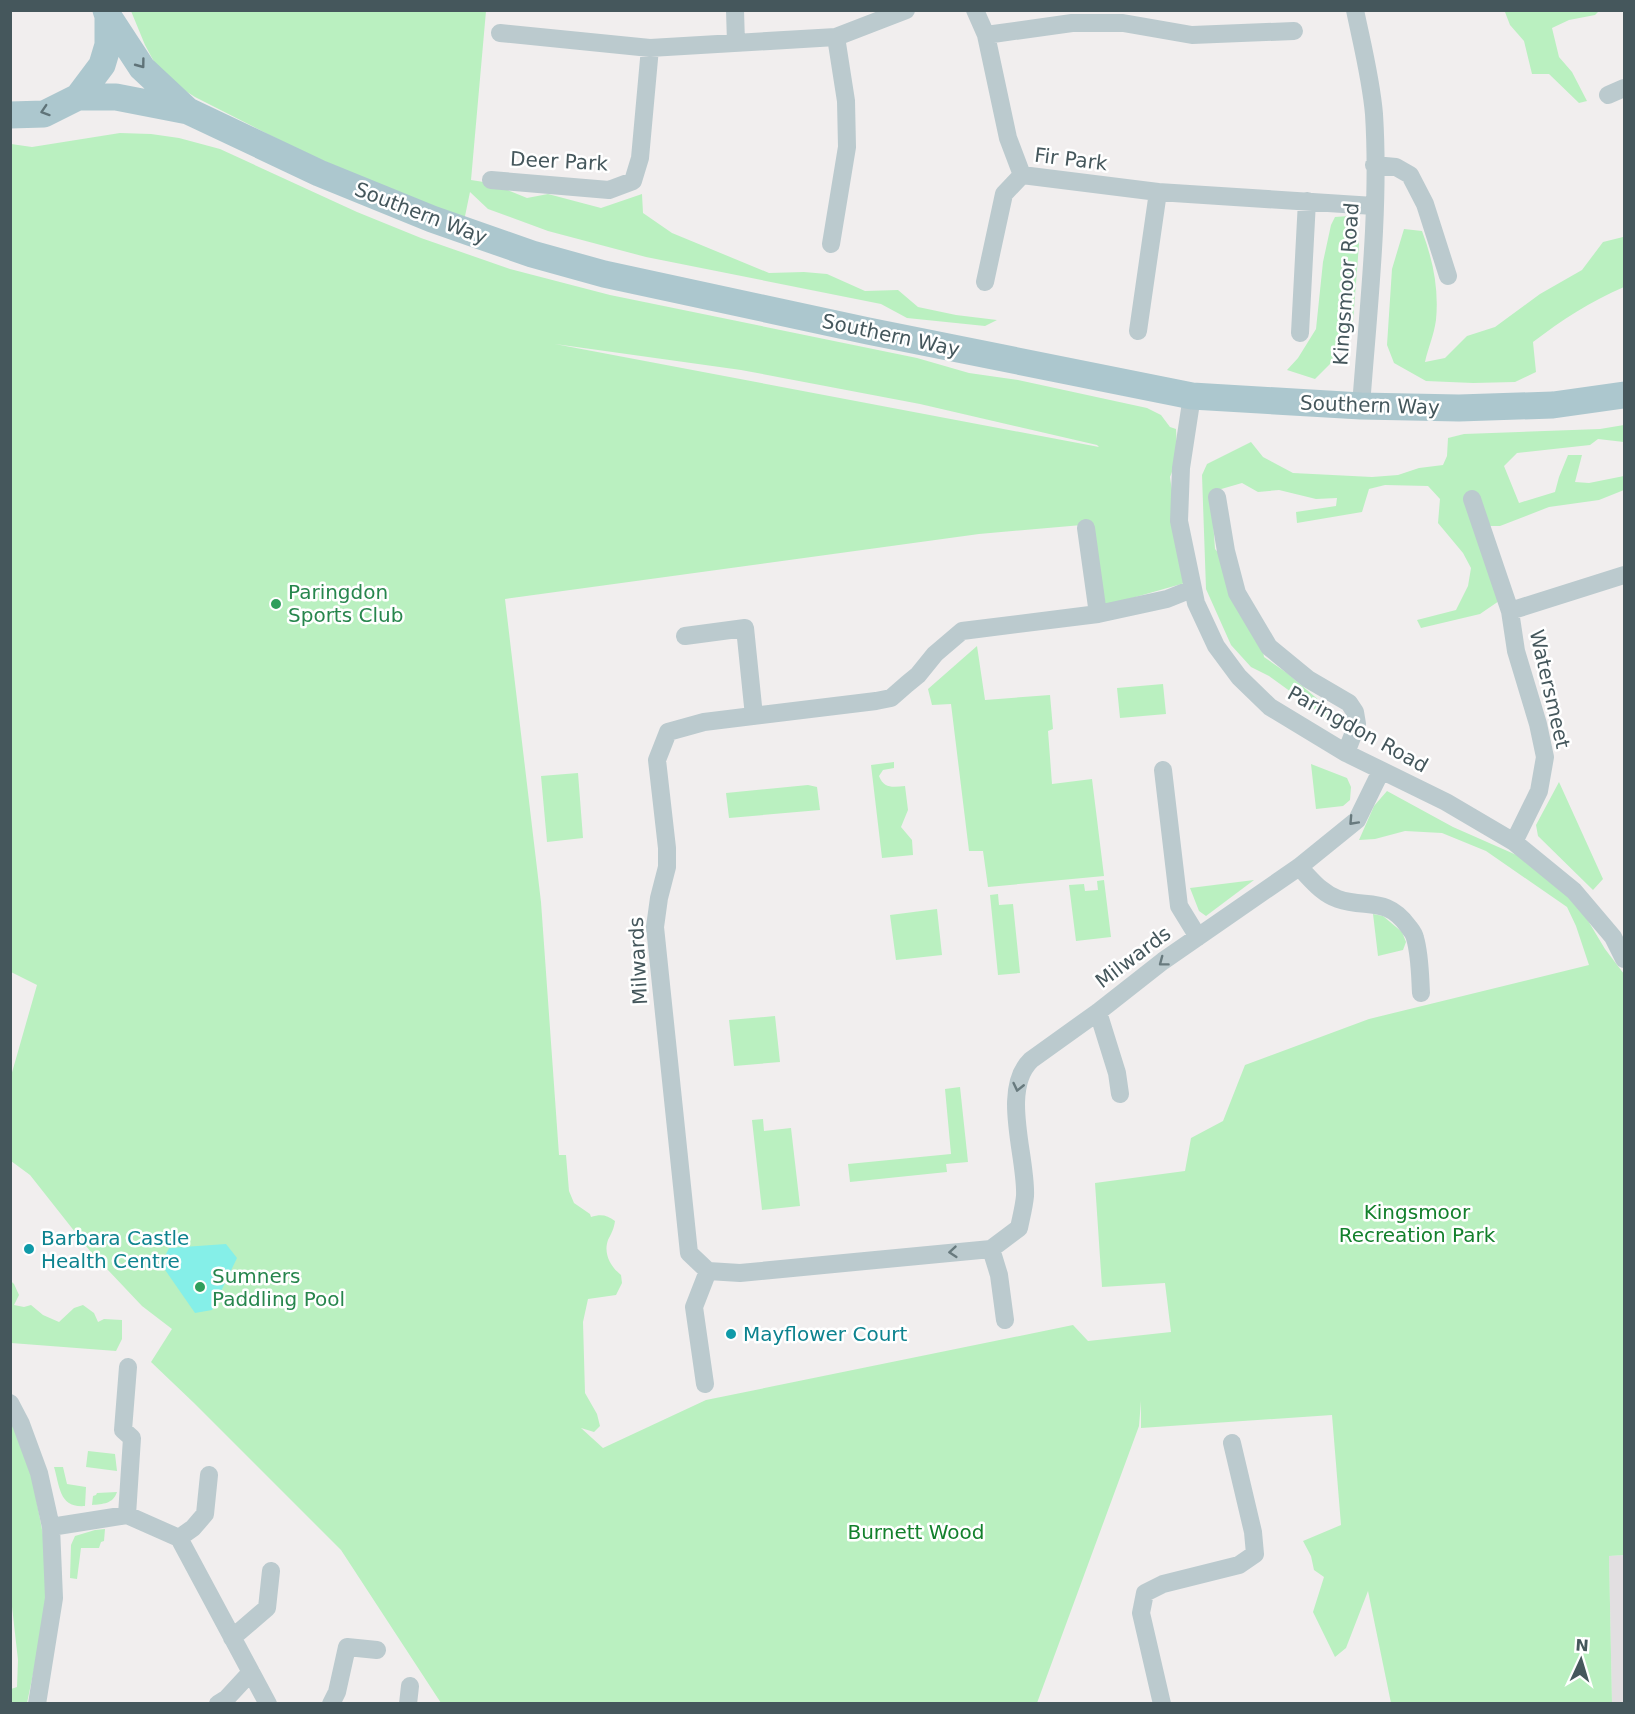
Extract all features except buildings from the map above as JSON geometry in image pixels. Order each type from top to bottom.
[{"type":"main road","points":[[10,115],[44,114],[78,97],[102,65],[108,45],[107,13]]},
{"type":"main road","name":"Southern Way","points":[[107,13],[142,69],[188,111]]},
{"type":"main road","name":"Southern Way","points":[[78,97],[116,97],[188,111],[329,177],[432,219],[532,254],[616,277],[868,331],[1192,396],[1361,406],[1459,408],[1553,405],[1624,395]]},
{"type":"street","points":[[735,10],[736,43]]},
{"type":"street","points":[[500,33],[650,48],[836,37],[906,10]]},
{"type":"street","points":[[975,10],[986,35],[1008,138],[1022,175]]},
{"type":"street","name":"Kingsmoor Road","points":[[1355,10],[1374,113],[1374,206],[1361,406]]},
{"type":"street","points":[[986,35],[1122,16],[1192,35],[1294,31]]},
{"type":"street","points":[[831,243],[847,147],[846,101],[836,37]]},
{"type":"street","name":"Deer Park","points":[[491,180],[609,190],[633,181],[640,158],[650,48]]},
{"type":"street","points":[[1374,165],[1396,166],[1410,176],[1425,204],[1448,276]]},
{"type":"street","name":"Fir Park","points":[[985,282],[1004,194],[1022,175],[1158,192],[1374,206]]},
{"type":"street","points":[[1138,332],[1158,192]]},
{"type":"street","points":[[1300,333],[1307,201]]},
{"type":"street","name":"Paringdon Road","points":[[1192,396],[1181,468],[1179,520],[1196,603],[1216,646],[1239,677],[1270,706],[1346,753],[1446,802],[1514,842],[1574,891],[1613,937],[1624,959]]},
{"type":"street","points":[[1217,497],[1226,551],[1237,593],[1269,646],[1308,679],[1349,703],[1355,712],[1357,724],[1346,753]]},
{"type":"street","name":"Watersmeet","points":[[1472,499],[1510,611],[1516,651],[1538,724],[1545,757],[1539,791],[1514,842]]},
{"type":"street","points":[[1086,528],[1098,614]]},
{"type":"street","name":"Watersmeet","points":[[1510,611],[1624,576]]},
{"type":"street","name":"Milwards","points":[[708,1271],[689,1253],[654,927],[667,867],[657,760],[668,732],[704,722],[891,698],[918,675],[935,654],[962,631],[1003,624],[1098,614],[1167,599],[1192,590]]},
{"type":"street","points":[[685,636],[745,628],[754,716]]},
{"type":"street","name":"Milwards","points":[[1163,770],[1179,906],[1197,937]]},
{"type":"street","name":"Milwards","points":[[991,1249],[1019,1228],[1025,1196],[1015,1101],[1023,1068],[1197,937],[1299,867],[1357,820],[1381,771]]},
{"type":"street","points":[[1299,867],[1320,889],[1338,898],[1385,906],[1403,919],[1415,935],[1421,993]]},
{"type":"street","points":[[1098,1012],[1117,1073],[1120,1094]]},
{"type":"street","points":[[705,1384],[694,1307],[708,1271],[740,1273],[991,1249],[999,1275],[1005,1320]]},
{"type":"street","points":[[127,1515],[132,1438],[123,1430],[128,1367]]},
{"type":"street","points":[[10,1403],[21,1424],[39,1473],[51,1527],[54,1598],[37,1704]]},
{"type":"street","points":[[1162,1704],[1141,1613],[1144,1593],[1163,1584],[1239,1565],[1255,1554],[1253,1532],[1232,1443]]},
{"type":"street","points":[[179,1539],[205,1514],[209,1475]]},
{"type":"street","points":[[51,1527],[127,1515],[179,1539],[268,1704]]},
{"type":"street","points":[[232,1638],[267,1608],[271,1571]]},
{"type":"street","points":[[331,1704],[337,1692],[347,1647],[377,1650]]},
{"type":"street","points":[[218,1704],[226,1699],[251,1672]]},
{"type":"shaded area","points":[[1624,1555],[1624,1703],[1612,1703],[1609,1556]]},
{"type":"green space","points":[[131,11],[486,11],[471,180],[490,183],[527,198],[548,194],[601,208],[642,194],[643,213],[672,233],[769,273],[827,274],[865,291],[898,290],[918,307],[997,320],[985,326],[907,318],[881,304],[646,257],[548,231],[488,209],[470,192],[464,221],[303,152],[195,97],[176,85],[158,69]]},
{"type":"green space","points":[[1495,11],[1599,11],[1595,15],[1569,20],[1552,28],[1559,57],[1572,72],[1587,101],[1579,103],[1549,74],[1532,74],[1524,41],[1510,25],[1505,12]]},
{"type":"green space","points":[[120,133],[179,138],[220,149],[357,212],[421,238],[510,269],[610,295],[917,358],[969,373],[1018,380],[1147,408],[1161,415],[1170,427],[1176,429],[1176,453],[1170,477],[1185,583],[1093,609],[1082,525],[979,534],[505,599],[541,902],[559,1155],[566,1155],[569,1191],[574,1203],[591,1217],[604,1216],[615,1221],[608,1240],[607,1255],[611,1264],[621,1275],[622,1283],[616,1295],[588,1299],[583,1322],[585,1393],[597,1414],[600,1426],[594,1432],[581,1428],[603,1448],[706,1400],[1073,1325],[1088,1341],[1171,1332],[1165,1283],[1102,1287],[1095,1183],[1185,1171],[1191,1138],[1223,1121],[1245,1065],[1369,1019],[1589,965],[1567,907],[1486,851],[1442,833],[1405,831],[1375,839],[1359,840],[1374,806],[1387,791],[1453,827],[1521,857],[1578,904],[1605,949],[1624,974],[1624,1555],[1609,1556],[1612,1703],[1391,1703],[1368,1591],[1346,1648],[1335,1657],[1313,1612],[1324,1577],[1314,1570],[1311,1556],[1303,1541],[1341,1525],[1332,1415],[1141,1428],[1141,1401],[1139,1426],[1037,1703],[441,1703],[341,1550],[151,1362],[172,1329],[142,1306],[90,1251],[30,1175],[11,1161],[11,1076],[37,985],[11,972],[11,144],[32,147]],"holes":[[[555,344],[741,370],[920,404],[1099,447]]]},
{"type":"green space","points":[[1349,216],[1355,223],[1359,244],[1353,322],[1338,346],[1333,361],[1315,379],[1287,370],[1298,358],[1316,329],[1323,262],[1331,225],[1335,217]]},
{"type":"green space","points":[[1404,229],[1422,231],[1434,275],[1437,297],[1436,320],[1425,362],[1445,358],[1467,336],[1495,327],[1540,294],[1582,270],[1603,242],[1623,237],[1624,287],[1600,298],[1533,342],[1536,372],[1515,382],[1426,381],[1394,363],[1387,345],[1392,269]]},
{"type":"green space","points":[[1624,425],[1624,442],[1598,439],[1590,445],[1517,453],[1504,466],[1519,503],[1555,492],[1568,455],[1582,455],[1575,482],[1589,483],[1624,476],[1624,490],[1599,500],[1549,507],[1500,526],[1476,526],[1499,601],[1480,614],[1421,628],[1417,620],[1456,610],[1468,586],[1471,568],[1463,553],[1438,523],[1440,499],[1428,486],[1385,485],[1369,489],[1362,512],[1297,523],[1296,512],[1336,506],[1337,498],[1316,499],[1279,490],[1258,492],[1242,483],[1211,492],[1215,549],[1227,563],[1261,639],[1264,657],[1287,673],[1348,725],[1345,731],[1269,676],[1251,667],[1231,645],[1206,589],[1202,475],[1207,464],[1251,442],[1263,457],[1293,473],[1372,477],[1398,475],[1419,468],[1443,465],[1447,456],[1448,438],[1464,434],[1600,429]]},
{"type":"green space","points":[[977,646],[985,700],[1050,695],[1053,729],[1048,731],[1052,784],[1092,779],[1104,876],[988,887],[983,851],[969,851],[951,704],[932,705],[928,689]]},
{"type":"green space","points":[[1163,684],[1166,714],[1120,718],[1117,688]]},
{"type":"green space","points":[[894,762],[894,768],[883,770],[879,776],[886,785],[905,786],[908,810],[901,827],[912,840],[913,855],[882,858],[871,765]]},
{"type":"green space","points":[[1311,764],[1347,778],[1351,787],[1350,800],[1343,806],[1316,809]]},
{"type":"green space","points":[[578,773],[583,838],[547,842],[541,776]]},
{"type":"green space","points":[[1559,782],[1603,879],[1593,890],[1538,836],[1536,825]]},
{"type":"green space","points":[[808,785],[817,787],[820,810],[729,818],[726,793]]},
{"type":"green space","points":[[1104,880],[1111,937],[1076,941],[1069,885],[1084,884],[1085,891],[1098,890],[1097,881]]},
{"type":"green space","points":[[1254,880],[1206,916],[1199,911],[1190,888]]},
{"type":"green space","points":[[998,894],[999,905],[1013,904],[1020,973],[998,975],[990,895]]},
{"type":"green space","points":[[937,909],[942,955],[896,960],[890,915]]},
{"type":"green space","points":[[1373,914],[1383,916],[1402,932],[1406,942],[1403,950],[1378,956]]},
{"type":"green space","points":[[775,1016],[780,1062],[734,1066],[729,1020]]},
{"type":"green space","points":[[960,1087],[968,1162],[946,1164],[947,1172],[850,1182],[848,1164],[951,1154],[945,1089]]},
{"type":"green space","points":[[763,1119],[764,1131],[791,1128],[800,1206],[762,1210],[752,1120]]},
{"type":"green space","points":[[11,1281],[19,1295],[14,1305],[24,1307],[31,1305],[43,1315],[59,1322],[74,1308],[83,1305],[94,1313],[98,1322],[104,1319],[122,1320],[122,1339],[116,1351],[11,1343]]},
{"type":"green space","points":[[10,1418],[32,1477],[45,1545],[47,1589],[27,1703],[11,1703],[11,1689],[17,1687],[18,1660],[10,1589]]},
{"type":"green space","points":[[88,1451],[115,1454],[117,1471],[86,1467]]},
{"type":"green space","points":[[54,1467],[63,1467],[67,1484],[86,1487],[85,1506],[76,1506],[65,1500]]},
{"type":"green space","points":[[117,1492],[110,1501],[92,1505],[93,1496],[97,1493]]},
{"type":"green space","points":[[105,1529],[104,1541],[101,1542],[99,1548],[81,1548],[77,1579],[70,1578],[71,1545],[75,1536]]},
{"type":"water","name":"Sumners Paddling Pool","points":[[226,1244],[237,1258],[212,1310],[195,1313],[161,1264],[169,1248]]},
{"type":"place","name":"Paringdon Sports Club","points":[[276,604]]},
{"type":"place","name":"Barbara Castle Health Centre","points":[[29,1249]]},
{"type":"place","name":"Sumners Paddling Pool","points":[[200,1287]]},
{"type":"place","name":"Mayflower Court","points":[[731,1334]]},
{"type":"park label","name":"Kingsmoor Recreation Park","points":[[1417,1224]]},
{"type":"park label","name":"Burnett Wood","points":[[916,1532]]}]
